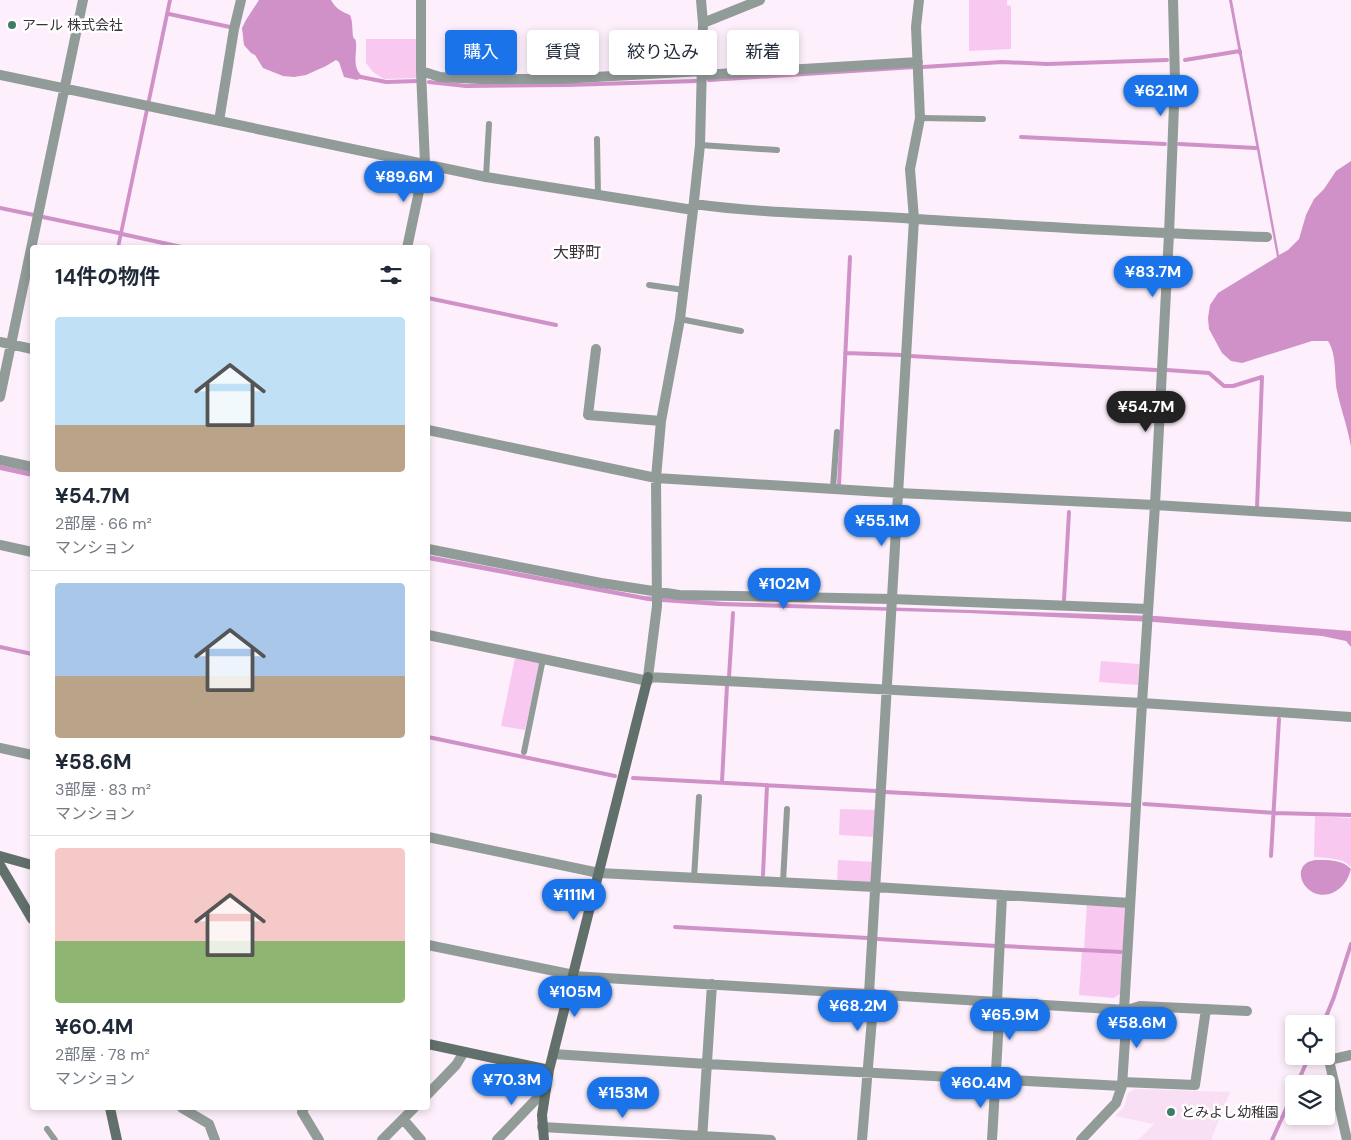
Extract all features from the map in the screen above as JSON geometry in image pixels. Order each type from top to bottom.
[{"type":"street","points":[[32,245],[83,0]]},
{"type":"street","points":[[219,121],[234,29],[241,0]]},
{"type":"street","points":[[408,245],[425,163],[421,71],[421,0]]},
{"type":"street","points":[[701,0],[704,30]]},
{"type":"street","points":[[704,23],[760,0]]},
{"type":"street","points":[[862,1140],[914,219],[910,169],[920,118],[916,27],[919,0]]},
{"type":"street","points":[[1081,1140],[1116,1103],[1122,1084],[1130,903],[1155,505],[1169,234],[1175,80],[1173,0]]},
{"type":"street","points":[[799,69],[918,62]]},
{"type":"street","points":[[421,71],[440,77],[480,80],[655,75]]},
{"type":"street","points":[[0,75],[486,177],[598,195],[694,207],[737,210],[1267,238]]},
{"type":"street","points":[[544,1140],[542,1115],[549,1070],[648,679],[657,596],[656,478],[661,421],[680,319],[694,207],[700,145],[702,75]]},
{"type":"street","points":[[0,397],[30,254]]},
{"type":"street","points":[[0,342],[30,349]]},
{"type":"street","points":[[596,349],[588,415],[661,421]]},
{"type":"street","points":[[430,430],[656,478],[1351,517]]},
{"type":"street","points":[[0,460],[30,467]]},
{"type":"street","points":[[0,545],[30,552]]},
{"type":"street","points":[[430,550],[601,582],[657,596],[679,595],[891,605],[1148,611]]},
{"type":"street","points":[[430,635],[648,679],[1142,703],[1351,717]]},
{"type":"street","points":[[0,748],[30,755]]},
{"type":"street","points":[[430,837],[599,873],[875,887],[1130,903]]},
{"type":"street","points":[[0,856],[30,864]]},
{"type":"street","points":[[0,865],[30,916]]},
{"type":"street","points":[[992,1140],[996,1079],[1002,895]]},
{"type":"street","points":[[430,945],[574,976],[1126,1010],[1140,1006],[1247,1010]]},
{"type":"street","points":[[703,1138],[712,984]]},
{"type":"street","points":[[553,1054],[867,1073],[1122,1084],[1195,1085],[1206,1009]]},
{"type":"street","points":[[430,1044],[549,1070]]},
{"type":"street","points":[[430,1092],[456,1065],[464,1052]]},
{"type":"street","points":[[1347,1140],[1329,1060],[1351,1056]]},
{"type":"street","points":[[497,1140],[546,1089]]},
{"type":"street","points":[[110,1110],[117,1140]]},
{"type":"street","points":[[185,1110],[209,1124],[215,1140]]},
{"type":"street","points":[[303,1110],[302,1112],[319,1140]]},
{"type":"street","points":[[382,1140],[412,1110]]},
{"type":"street","points":[[403,1119],[421,1140]]},
{"type":"street","points":[[542,1128],[633,1136],[770,1140]]},
{"type":"lane","points":[[920,118],[983,119]]},
{"type":"lane","points":[[486,177],[489,124]]},
{"type":"lane","points":[[597,139],[598,195]]},
{"type":"lane","points":[[700,145],[777,150]]},
{"type":"lane","points":[[649,284],[684,290]]},
{"type":"lane","points":[[680,319],[742,331]]},
{"type":"lane","points":[[833,488],[837,432]]},
{"type":"lane","points":[[524,752],[543,658]]},
{"type":"lane","points":[[694,878],[699,797]]},
{"type":"lane","points":[[783,882],[787,809]]},
{"type":"lane","points":[[47,1129],[55,1140]]},
{"type":"shaded area","points":[[168,0],[172,0],[120,245],[117,245]]},
{"type":"shaded area","points":[[259,0],[331,0],[344,13],[350,15],[356,43],[356,64],[361,78],[357,80],[344,77],[339,62],[336,60],[306,75],[294,77],[283,76],[263,68],[255,55],[244,45],[242,28]]},
{"type":"shaded area","points":[[969,0],[1007,0],[1007,5],[1011,6],[1011,49],[969,51]]},
{"type":"shaded area","points":[[1229,0],[1232,0],[1279,255],[1288,250],[1299,239],[1306,215],[1314,199],[1324,189],[1336,171],[1351,161],[1351,447],[1337,391],[1333,352],[1328,341],[1312,341],[1242,363],[1231,361],[1222,353],[1209,329],[1210,305],[1218,293],[1277,257]]},
{"type":"shaded area","points":[[366,39],[417,39],[417,78],[384,79],[373,72],[366,63]]},
{"type":"shaded area","points":[[0,465],[30,472],[30,477],[0,470]]},
{"type":"shaded area","points":[[430,555],[644,596],[724,602],[1156,616],[1351,631],[1351,647],[1346,641],[1322,636],[1154,622],[968,613],[718,606],[648,601],[430,560]]},
{"type":"shaded area","points":[[515,658],[540,663],[525,730],[501,726]]},
{"type":"shaded area","points":[[1101,661],[1139,664],[1138,685],[1099,682]]},
{"type":"shaded area","points":[[840,809],[877,810],[875,837],[839,835]]},
{"type":"shaded area","points":[[1315,816],[1351,818],[1351,867],[1343,861],[1314,857]]},
{"type":"shaded area","points":[[838,860],[875,862],[874,883],[837,882]]},
{"type":"shaded area","points":[[1315,860],[1343,863],[1351,869],[1344,884],[1336,891],[1327,895],[1311,891],[1302,880],[1301,873],[1303,867],[1308,862]]},
{"type":"shaded area","points":[[1087,903],[1120,905],[1125,908],[1123,951],[1084,950]]},
{"type":"shaded area","points":[[1082,952],[1123,954],[1120,994],[1114,998],[1079,995]]},
{"type":"shaded area","name":"とみよし幼稚園","points":[[1135,1089],[1230,1092],[1211,1140],[1138,1140],[1154,1124],[1115,1116],[1124,1107],[1128,1093]]},
{"type":"waterway","points":[[169,14],[230,27]]},
{"type":"waterway","points":[[1185,60],[1240,51],[1240,53]]},
{"type":"waterway","points":[[923,67],[1002,62],[1047,64],[1167,60]]},
{"type":"waterway","points":[[709,80],[915,67]]},
{"type":"waterway","points":[[361,77],[386,82],[418,81]]},
{"type":"waterway","points":[[429,82],[466,86],[696,81]]},
{"type":"waterway","points":[[1021,137],[1165,144]]},
{"type":"waterway","points":[[1179,144],[1256,148]]},
{"type":"waterway","points":[[0,208],[34,215]]},
{"type":"waterway","points":[[43,217],[119,233]]},
{"type":"waterway","points":[[122,234],[172,245]]},
{"type":"waterway","points":[[839,485],[850,257]]},
{"type":"waterway","points":[[430,298],[556,325]]},
{"type":"waterway","points":[[845,353],[902,355]]},
{"type":"waterway","points":[[910,356],[1156,370]]},
{"type":"waterway","points":[[1167,370],[1209,373],[1224,386],[1233,386],[1262,377],[1257,508]]},
{"type":"waterway","points":[[1064,600],[1069,512]]},
{"type":"waterway","points":[[729,677],[733,613]]},
{"type":"waterway","points":[[0,647],[30,654]]},
{"type":"waterway","points":[[722,782],[727,685]]},
{"type":"waterway","points":[[1271,856],[1279,719]]},
{"type":"waterway","points":[[430,737],[615,776]]},
{"type":"waterway","points":[[633,778],[876,791]]},
{"type":"waterway","points":[[763,875],[767,785]]},
{"type":"waterway","points":[[885,792],[1130,805]]},
{"type":"waterway","points":[[1144,804],[1274,813],[1351,815]]},
{"type":"waterway","points":[[675,927],[868,938]]},
{"type":"waterway","points":[[878,939],[996,946]]},
{"type":"waterway","points":[[1327,1015],[1351,944]]},
{"type":"waterway","points":[[1003,946],[1121,952]]},
{"type":"waterway","points":[[1301,1075],[1305,1065]]},
{"type":"waterway","points":[[1272,1140],[1285,1111]]},
{"type":"place","name":"アール 株式会社","points":[[12,25]]},
{"type":"place","name":"とみよし幼稚園","points":[[1171,1112]]},
{"type":"district","name":"大野町","points":[[577,252]]}]
